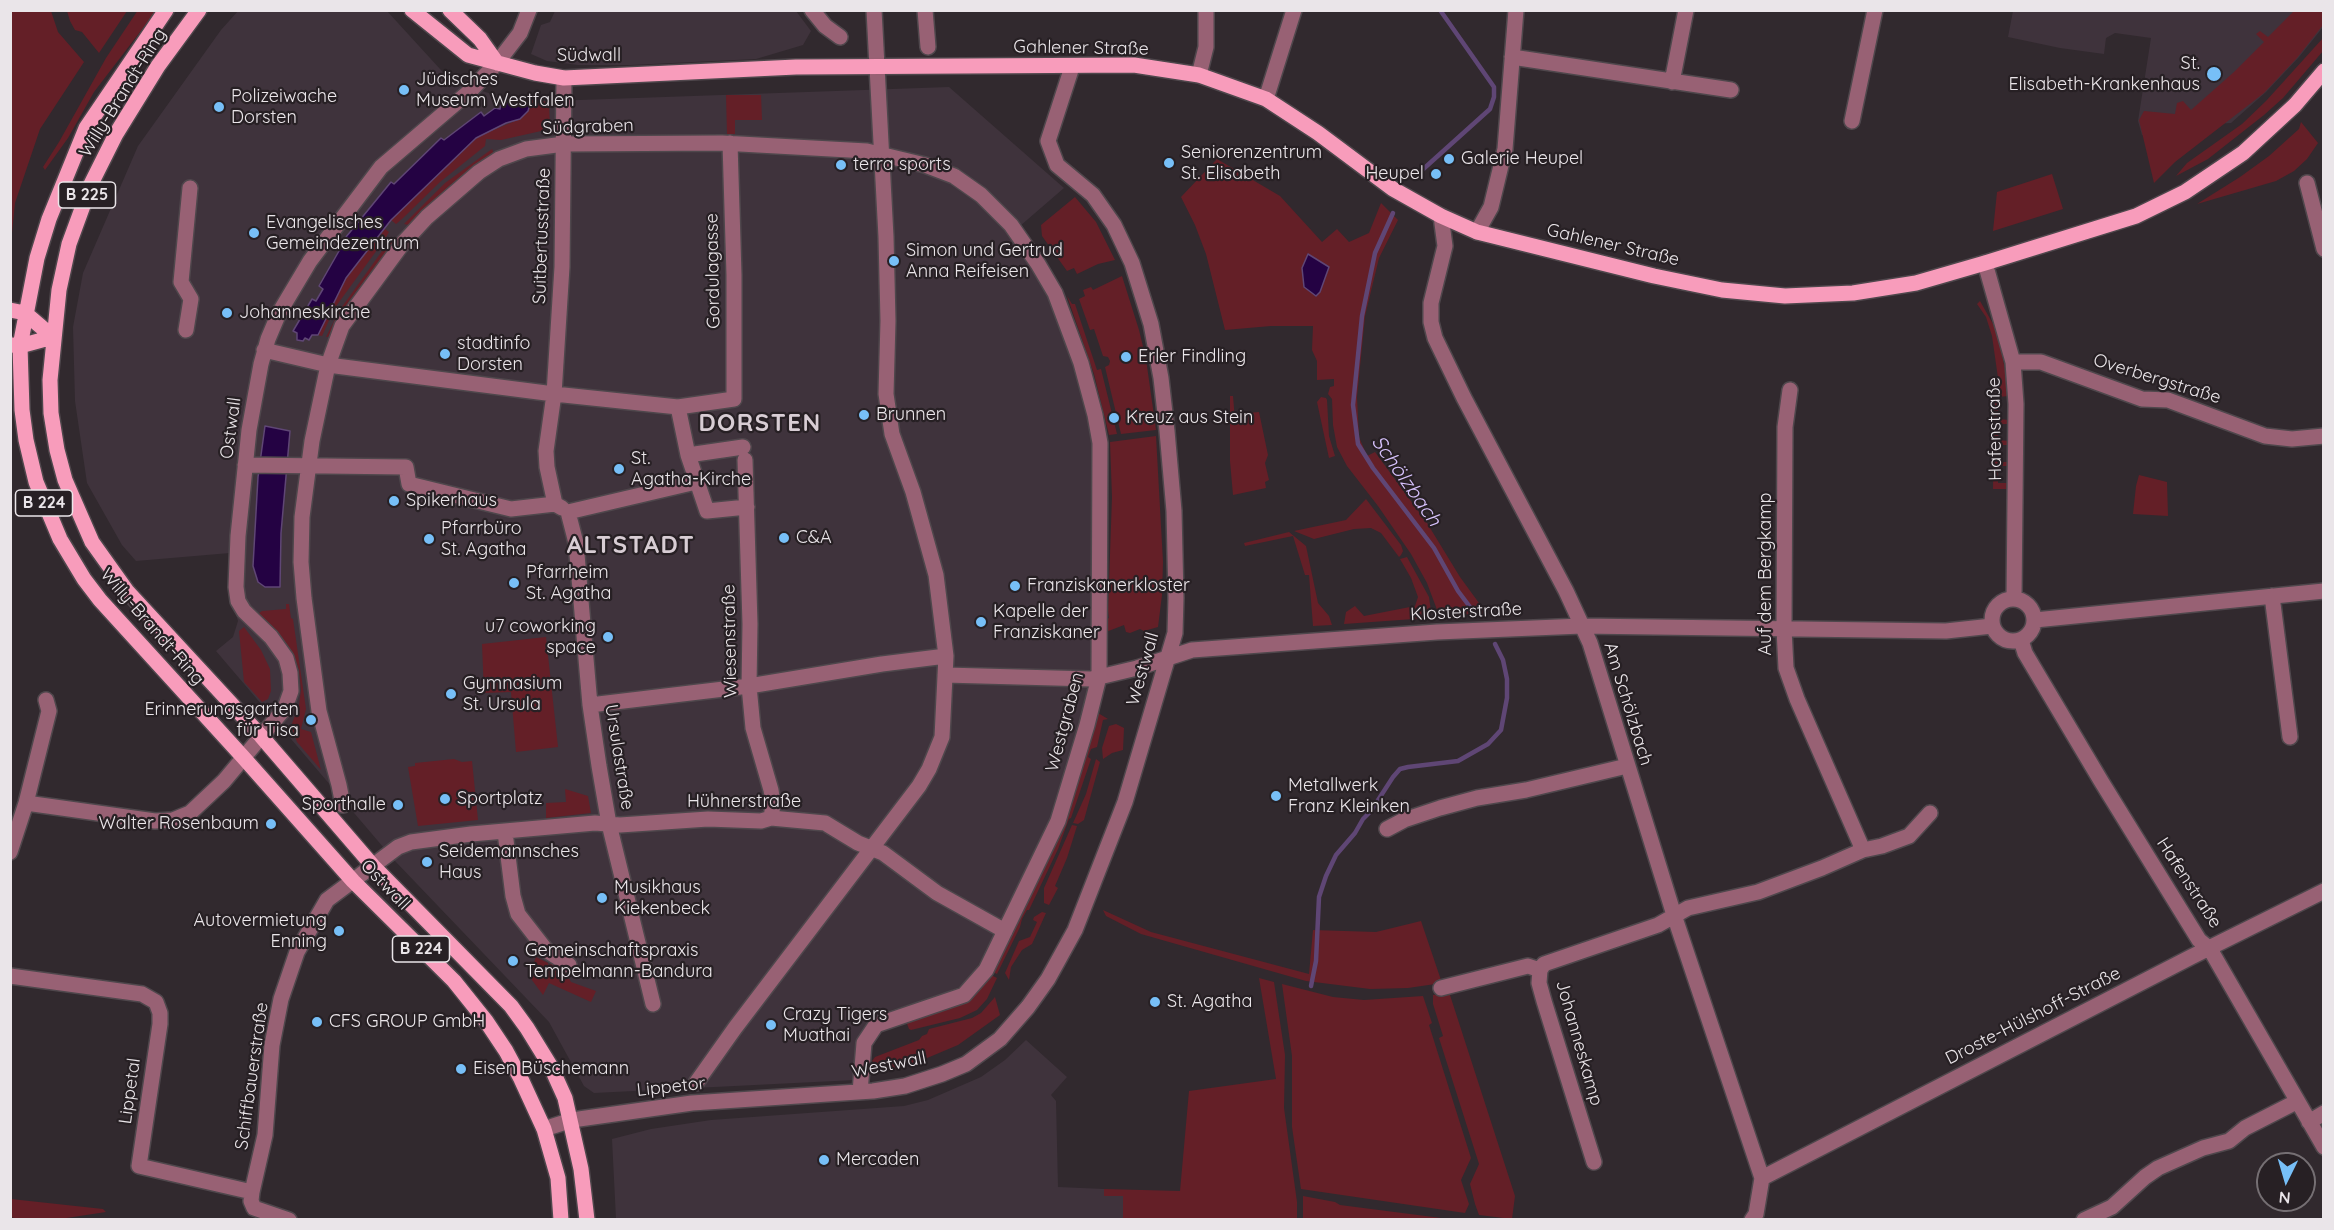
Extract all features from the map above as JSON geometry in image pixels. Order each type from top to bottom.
[{"type":"main road","name":"Willy-Brandt-Ring","points":[[166,10],[86,128],[49,219],[32,278],[18,312],[15,346],[26,440],[36,482],[60,539],[74,564],[100,600],[192,704],[243,757]]},
{"type":"main road","name":"Willy-Brandt-Ring","points":[[199,10],[152,76],[116,134],[80,211],[64,265],[52,337],[51,413],[65,480],[93,542],[127,591],[261,735]]},
{"type":"main road","name":"Südwall","points":[[412,10],[468,55],[564,78],[796,67],[876,67]]},
{"type":"main road","points":[[450,10],[480,39],[497,63]]},
{"type":"main road","name":"Gahlener Straße","points":[[876,67],[1134,65],[1199,75],[1266,99],[1318,133],[1393,189],[1441,216],[1477,232],[1654,276],[1722,290],[1785,296],[1853,293],[1916,283],[2136,216],[2185,192],[2243,153],[2295,105],[2324,71]]},
{"type":"main road","points":[[18,312],[52,337]]},
{"type":"main road","points":[[15,346],[52,337]]},
{"type":"main road","name":"Ostwall","points":[[261,735],[373,866],[511,1006],[551,1067],[572,1120]]},
{"type":"main road","name":"Ostwall","points":[[243,757],[353,881],[476,1007],[506,1051],[544,1129]]},
{"type":"main road","name":"B 224","points":[[572,1120],[587,1220]]},
{"type":"main road","name":"B 224","points":[[544,1129],[558,1178],[561,1220]]},
{"type":"street","points":[[529,10],[520,33],[497,63],[470,91],[381,166],[310,261],[279,313],[266,345],[327,364],[554,394],[678,407],[688,455],[707,511],[747,507]]},
{"type":"street","points":[[812,10],[825,26],[840,37]]},
{"type":"street","points":[[696,1083],[735,1028],[919,786],[929,769],[942,737],[946,656],[936,575],[913,492],[892,434],[886,394],[888,321],[886,237],[874,10]]},
{"type":"street","points":[[925,10],[928,46]]},
{"type":"street","points":[[1199,75],[1206,47],[1206,10]]},
{"type":"street","points":[[1266,99],[1294,10]]},
{"type":"street","points":[[1477,232],[1491,207],[1505,148],[1516,10]]},
{"type":"street","points":[[1672,82],[1686,10]]},
{"type":"street","points":[[1852,121],[1875,10]]},
{"type":"street","points":[[1512,57],[1731,90]]},
{"type":"street","name":"Westwall","points":[[805,1096],[905,1086],[942,1074],[966,1064],[1000,1039],[1028,1007],[1048,979],[1080,919],[1111,843],[1175,633],[1174,511],[1161,378],[1151,324],[1132,263],[1114,225],[1093,195],[1057,165],[1048,141],[1072,67]]},
{"type":"street","name":"Suitbertusstraße","points":[[554,394],[562,267],[564,78]]},
{"type":"street","name":"Südgraben","points":[[343,805],[319,711],[303,598],[302,466],[324,384],[327,364],[342,326],[406,239],[427,217],[479,172],[499,159],[526,149],[564,144],[730,143],[867,151],[880,154]]},
{"type":"street","name":"Gordulagasse","points":[[678,407],[734,399],[730,143]]},
{"type":"street","name":"Westgraben","points":[[860,1092],[864,1043],[876,1025],[964,996],[986,970],[1058,821],[1100,677],[1100,443],[1095,414],[1081,363],[1055,293],[1011,225],[981,195],[954,176],[925,165],[880,154]]},
{"type":"street","points":[[2307,183],[2324,249]]},
{"type":"street","points":[[186,330],[191,299],[181,282],[190,188]]},
{"type":"street","name":"Am Schölzbach","points":[[1441,216],[1445,246],[1431,303],[1431,322],[1435,338],[1464,398],[1566,591],[1590,643],[1674,915],[1762,1178],[1756,1214],[1752,1220]]},
{"type":"street","name":"Hafenstraße","points":[[1985,263],[2013,362],[2016,404],[2014,599]]},
{"type":"street","name":"Ostwall","points":[[243,757],[285,708],[291,691],[288,665],[282,651],[271,636],[249,617],[238,601],[236,587],[249,465],[253,401],[266,345]]},
{"type":"street","name":"Overbergstraße","points":[[2013,362],[2041,362],[2142,399],[2168,400],[2265,436],[2292,439],[2324,436]]},
{"type":"street","name":"Auf dem Bergkamp","points":[[1790,390],[1785,427],[1784,629],[1786,668],[1863,849]]},
{"type":"street","name":"Ursulastraße","points":[[554,394],[546,451],[547,467],[576,543],[590,705],[609,824],[653,1004]]},
{"type":"street","name":"Wiesenstraße","points":[[688,455],[744,454],[750,624],[748,686],[753,728],[771,790],[773,804],[771,818]]},
{"type":"street","points":[[249,465],[406,467],[409,484],[510,508],[561,508],[696,482]]},
{"type":"street","points":[[2035,620],[2324,591]]},
{"type":"street","points":[[2272,596],[2290,737]]},
{"type":"street","points":[[2014,599],[2024,602],[2032,609],[2035,620],[2028,636],[2012,642],[2003,640],[1992,626],[1994,610],[2006,600],[2014,599]]},
{"type":"street","name":"Klosterstraße","points":[[945,675],[1100,677],[1166,660],[1192,650],[1437,632],[1582,626],[1946,631],[1992,626]]},
{"type":"street","name":"Hafenstraße","points":[[2021,640],[2025,653],[2101,781],[2199,940],[2211,949],[2324,1148]]},
{"type":"street","points":[[590,705],[748,686],[946,656]]},
{"type":"street","points":[[10,852],[26,803],[49,711],[46,700]]},
{"type":"street","points":[[26,803],[155,821],[173,820],[190,813],[224,781],[243,757]]},
{"type":"street","points":[[1388,829],[1404,820],[1440,808],[1627,766]]},
{"type":"street","points":[[1674,915],[1688,908],[1758,892],[1822,868],[1863,849],[1882,846],[1909,836],[1930,813]]},
{"type":"street","name":"Hühnerstraße","points":[[505,832],[595,823],[708,819],[761,821],[771,818],[830,824],[858,843],[883,853],[938,893],[1005,931]]},
{"type":"street","points":[[505,832],[513,896],[518,914],[546,950],[569,965]]},
{"type":"street","name":"Schiffbauerstraße","points":[[252,1192],[265,1135],[272,1045],[281,999],[297,952],[327,900],[398,847],[411,842],[505,832]]},
{"type":"street","name":"Droste-Hülshoff-Straße","points":[[1762,1178],[2181,962],[2324,891]]},
{"type":"street","name":"Johanneskamp","points":[[1594,1162],[1544,1001],[1539,982],[1540,970],[1544,964],[1559,957],[1658,925],[1674,915]]},
{"type":"street","points":[[1441,988],[1528,966],[1540,970]]},
{"type":"street","name":"Lippetal","points":[[10,976],[142,994],[156,1002],[160,1012],[160,1024],[139,1166],[252,1192]]},
{"type":"street","name":"Lippetor","points":[[544,1129],[572,1120],[692,1103],[805,1096]]},
{"type":"street","points":[[2084,1220],[2112,1207],[2158,1168],[2203,1148],[2229,1141],[2245,1128],[2296,1102]]},
{"type":"street","points":[[2309,1122],[2324,1113]]},
{"type":"street","points":[[252,1192],[251,1201],[254,1208],[289,1220]]},
{"type":"shaded area","points":[[11,10],[51,11],[58,32],[84,62],[40,129],[15,203],[11,243]]},
{"type":"shaded area","points":[[67,10],[127,11],[99,53],[82,32],[75,30]]},
{"type":"shaded area","points":[[138,10],[156,11],[94,92],[68,138],[45,170],[43,167],[106,58]]},
{"type":"shaded area","points":[[238,11],[387,11],[451,81],[501,97],[551,101],[949,87],[1064,188],[1020,226],[1054,305],[1091,418],[1097,479],[1091,665],[1084,721],[1051,823],[1021,889],[973,975],[959,987],[933,998],[885,1012],[864,1030],[855,1080],[594,1093],[584,1086],[549,1022],[395,861],[216,651],[233,637],[238,621],[228,588],[230,553],[136,561],[122,545],[87,483],[75,401],[73,327],[83,273],[138,146],[221,30]]},
{"type":"shaded area","points":[[555,11],[796,11],[811,31],[803,45],[756,59],[578,65],[547,61],[531,54],[541,25],[550,22]]},
{"type":"shaded area","name":"St. Elisabeth-Krankenhaus","points":[[2013,11],[2323,11],[2323,27],[2266,92],[2231,123],[2174,126],[2142,135],[2138,121],[2151,38],[2115,33],[2106,38],[2104,54],[2060,48],[2008,37]]},
{"type":"shaded area","points":[[2294,11],[2323,11],[2323,25],[2297,58],[2264,93],[2175,162],[2154,183],[2139,120],[2144,111],[2175,114],[2177,103],[2183,101],[2191,110],[2264,42],[2256,34],[2260,31],[2268,37]]},
{"type":"shaded area","points":[[2323,38],[2323,51],[2283,98],[2208,159],[2176,176],[2187,163],[2242,124]]},
{"type":"shaded area","points":[[726,95],[761,95],[762,120],[735,120],[735,134],[727,134]]},
{"type":"shaded area","points":[[502,98],[531,101],[528,111],[520,119],[506,123],[476,138],[391,220],[346,278],[318,335],[312,335],[309,340],[305,338],[303,341],[297,340],[297,333],[293,331],[312,299],[316,301],[323,289],[319,286],[339,251],[337,248],[391,182],[394,184],[441,138],[444,140],[481,112],[484,116],[495,108],[500,109]]},
{"type":"shaded area","points":[[532,100],[549,102],[550,129],[501,140],[486,139],[485,146],[440,182],[402,219],[396,224],[391,220],[470,143],[481,135],[520,119],[528,111]]},
{"type":"shaded area","points":[[2301,122],[2318,143],[2307,159],[2294,171],[2276,181],[2197,204],[2269,156],[2299,129]]},
{"type":"shaded area","points":[[492,149],[494,154],[449,186],[409,225],[404,224],[445,183]]},
{"type":"shaded area","points":[[1217,159],[1280,196],[1322,242],[1337,229],[1349,242],[1369,233],[1381,203],[1398,220],[1379,258],[1365,316],[1357,397],[1359,437],[1367,456],[1375,452],[1427,523],[1460,577],[1487,614],[1439,615],[1427,583],[1411,554],[1347,466],[1337,447],[1332,399],[1328,394],[1330,387],[1334,386],[1334,379],[1317,380],[1317,361],[1312,350],[1313,326],[1271,326],[1225,330],[1206,254],[1181,197]]},
{"type":"shaded area","points":[[2052,174],[2063,209],[1993,231],[1997,192]]},
{"type":"shaded area","points":[[1075,197],[1096,222],[1115,260],[1098,264],[1077,274],[1074,268],[1067,271],[1042,236],[1041,225]]},
{"type":"shaded area","points":[[385,229],[389,232],[385,239],[334,309],[322,336],[318,335],[346,278]]},
{"type":"shaded area","points":[[390,240],[393,244],[349,301],[326,337],[339,311]]},
{"type":"shaded area","points":[[1308,254],[1329,267],[1320,292],[1316,296],[1304,287],[1302,268]]},
{"type":"shaded area","points":[[1122,276],[1146,359],[1156,430],[1121,434],[1105,367],[1110,361],[1108,357],[1103,356],[1094,329],[1090,330],[1079,299],[1085,296],[1083,290],[1091,287],[1093,290]]},
{"type":"shaded area","points":[[1067,296],[1072,304],[1075,304],[1097,370],[1101,369],[1117,434],[1109,435],[1094,374]]},
{"type":"shaded area","points":[[1980,301],[1999,339],[2009,391],[2009,396],[1998,397],[1998,419],[2009,420],[2009,424],[1999,424],[1998,440],[2009,441],[2009,445],[1998,445],[1998,462],[2009,462],[2009,466],[1998,466],[1998,483],[2009,483],[2009,489],[1993,489],[1994,410],[1999,385],[1992,336],[1986,317],[1977,304]]},
{"type":"shaded area","points":[[1230,396],[1233,396],[1235,420],[1248,420],[1249,413],[1259,412],[1268,455],[1265,463],[1269,480],[1265,482],[1266,488],[1233,495],[1230,461]]},
{"type":"shaded area","points":[[1321,397],[1327,400],[1329,436],[1335,456],[1329,458],[1317,402]]},
{"type":"shaded area","points":[[265,426],[290,431],[281,533],[280,587],[265,587],[258,582],[253,566],[258,477]]},
{"type":"shaded area","points":[[1156,436],[1163,562],[1158,627],[1144,631],[1140,629],[1130,633],[1126,632],[1124,625],[1106,632],[1109,618],[1112,497],[1110,442]]},
{"type":"shaded area","points":[[2139,475],[2167,482],[2168,516],[2133,514]]},
{"type":"shaded area","points":[[1366,499],[1401,545],[1403,551],[1399,557],[1381,533],[1371,528],[1354,529],[1314,539],[1294,531],[1346,520]]},
{"type":"shaded area","points":[[1289,532],[1306,546],[1318,603],[1329,616],[1332,625],[1313,626],[1309,575],[1305,575],[1293,536],[1245,546],[1244,543]]},
{"type":"shaded area","points":[[1407,557],[1429,597],[1431,611],[1428,618],[1344,624],[1346,612],[1355,606],[1364,616],[1415,606],[1418,597],[1411,578],[1400,559]]},
{"type":"shaded area","points":[[286,604],[289,604],[293,619],[306,709],[301,729],[311,732],[321,770],[297,742],[291,726],[299,705],[301,690],[299,670],[294,655],[281,636],[258,614],[262,611],[286,609]]},
{"type":"shaded area","points":[[244,627],[261,650],[270,669],[271,691],[268,699],[262,702],[244,682],[239,631]]},
{"type":"shaded area","points":[[546,637],[558,747],[516,752],[511,692],[484,693],[482,644]]},
{"type":"shaded area","points":[[1098,713],[1108,719],[1103,720],[1097,747],[1091,749],[1088,757],[1091,759],[1071,818],[997,974],[993,972],[1028,899]]},
{"type":"shaded area","points":[[1116,724],[1124,728],[1123,750],[1103,759],[1102,748],[1109,726]]},
{"type":"shaded area","name":"Sportplatz","points":[[454,759],[462,762],[472,761],[478,820],[418,826],[408,767],[415,766],[415,763]]},
{"type":"shaded area","points":[[1096,759],[1100,762],[1084,820],[1078,824],[1073,823],[1086,794]]},
{"type":"shaded area","points":[[565,789],[588,796],[591,813],[546,818],[546,803],[566,802]]},
{"type":"shaded area","points":[[1072,825],[1077,826],[1055,886],[1058,888],[1049,905],[1044,903],[1044,888]]},
{"type":"shaded area","points":[[1103,910],[1151,932],[1309,974],[1313,930],[1376,932],[1421,921],[1442,983],[1408,988],[1370,989],[1306,981],[1141,934],[1106,916]]},
{"type":"shaded area","points":[[1042,912],[1046,913],[1032,944],[1022,950],[1011,967],[1009,980],[1005,973],[1019,941],[1030,937],[1037,922],[1033,920],[1034,917]]},
{"type":"shaded area","points":[[536,957],[548,965],[555,963],[564,969],[571,982],[596,991],[591,1002],[549,983],[543,995],[529,976]]},
{"type":"shaded area","points":[[991,975],[997,978],[987,999],[977,1010],[960,1018],[909,1029],[906,1021],[969,999]]},
{"type":"shaded area","points":[[1259,978],[1274,982],[1285,1055],[1284,1108],[1297,1202],[1297,1219],[1123,1219],[1123,1196],[1104,1196],[1104,1189],[1180,1191],[1189,1091],[1276,1079]]},
{"type":"shaded area","points":[[1282,984],[1333,997],[1364,1000],[1423,996],[1432,1023],[1429,1025],[1471,1158],[1461,1180],[1469,1204],[1465,1213],[1301,1189],[1292,1127],[1292,1056]]},
{"type":"shaded area","points":[[1449,992],[1515,1196],[1512,1219],[1479,1215],[1475,1204],[1470,1184],[1479,1164],[1439,1038],[1443,1036],[1433,1004],[1433,995]]},
{"type":"shaded area","points":[[995,997],[1000,1015],[958,1045],[920,1061],[890,1070],[879,1068],[872,1061],[875,1057],[919,1040],[927,1034],[929,1029],[972,1018],[981,1013]]},
{"type":"shaded area","name":"Mercaden","points":[[1026,1040],[1067,1077],[1051,1095],[1056,1101],[1058,1187],[1104,1189],[1105,1196],[1123,1196],[1123,1219],[616,1219],[612,1139],[651,1129],[711,1120],[904,1106],[928,1100],[981,1077],[1005,1060]]},
{"type":"shaded area","points":[[1303,1196],[1340,1205],[1449,1219],[1303,1219]]},
{"type":"shaded area","points":[[11,1199],[103,1209],[106,1212],[60,1219],[18,1219],[11,1217]]},
{"type":"waterway","name":"Schölzbach","points":[[1420,172],[1490,109],[1494,97],[1494,87],[1440,10]]},
{"type":"waterway","name":"Schölzbach","points":[[1393,213],[1375,253],[1362,316],[1353,405],[1358,444],[1373,468],[1434,548],[1458,591],[1476,615]]},
{"type":"waterway","name":"Schölzbach","points":[[1311,986],[1316,961],[1319,897],[1326,876],[1336,855],[1355,833],[1393,777],[1400,769],[1408,767],[1458,761],[1488,744],[1501,730],[1507,698],[1507,679],[1503,660],[1495,644]]},
{"type":"place","name":"St. Elisabeth-Krankenhaus","points":[[2214,74]]},
{"type":"place","name":"Jüdisches Museum Westfalen","points":[[404,90]]},
{"type":"place","name":"Polizeiwache Dorsten","points":[[219,107]]},
{"type":"place","name":"Galerie Heupel","points":[[1449,159]]},
{"type":"place","name":"Seniorenzentrum St. Elisabeth","points":[[1169,163]]},
{"type":"place","name":"terra sports","points":[[841,165]]},
{"type":"place","name":"Heupel","points":[[1436,174]]},
{"type":"place","name":"Evangelisches Gemeindezentrum","points":[[254,233]]},
{"type":"place","name":"Simon und Gertrud Anna Reifeisen","points":[[894,261]]},
{"type":"place","name":"Johanneskirche","points":[[227,313]]},
{"type":"place","name":"stadtinfo Dorsten","points":[[445,354]]},
{"type":"place","name":"Erler Findling","points":[[1126,357]]},
{"type":"place","name":"Brunnen","points":[[864,415]]},
{"type":"place","name":"Kreuz aus Stein","points":[[1114,418]]},
{"type":"place","name":"St. Agatha-Kirche","points":[[619,469]]},
{"type":"place","name":"Spikerhaus","points":[[394,501]]},
{"type":"place","name":"C&A","points":[[784,538]]},
{"type":"place","name":"Pfarrbüro St. Agatha","points":[[429,539]]},
{"type":"place","name":"Pfarrheim St. Agatha","points":[[514,583]]},
{"type":"place","name":"Franziskanerkloster","points":[[1015,586]]},
{"type":"place","name":"Kapelle der Franziskaner","points":[[981,622]]},
{"type":"place","name":"u7 coworking space","points":[[608,637]]},
{"type":"place","name":"Gymnasium St. Ursula","points":[[451,694]]},
{"type":"place","name":"Erinnerungsgarten für Tisa","points":[[311,720]]},
{"type":"place","name":"Metallwerk Franz Kleinken","points":[[1276,796]]},
{"type":"place","name":"Sportplatz","points":[[445,799]]},
{"type":"place","name":"Sporthalle","points":[[398,805]]},
{"type":"place","name":"Walter Rosenbaum","points":[[271,824]]},
{"type":"place","name":"Seidemannsches Haus","points":[[427,862]]},
{"type":"place","name":"Musikhaus Kiekenbeck","points":[[602,898]]},
{"type":"place","name":"Autovermietung Enning","points":[[339,931]]},
{"type":"place","name":"Gemeinschaftspraxis Tempelmann-Bandura","points":[[513,961]]},
{"type":"place","name":"St. Agatha","points":[[1155,1002]]},
{"type":"place","name":"CFS GROUP GmbH","points":[[317,1022]]},
{"type":"place","name":"Crazy Tigers Muathai","points":[[771,1025]]},
{"type":"place","name":"Eisen Büschemann","points":[[461,1069]]},
{"type":"place","name":"Mercaden","points":[[824,1160]]},
{"type":"district","name":"DORSTEN","points":[[760,424]]},
{"type":"district","name":"ALTSTADT","points":[[631,546]]}]
